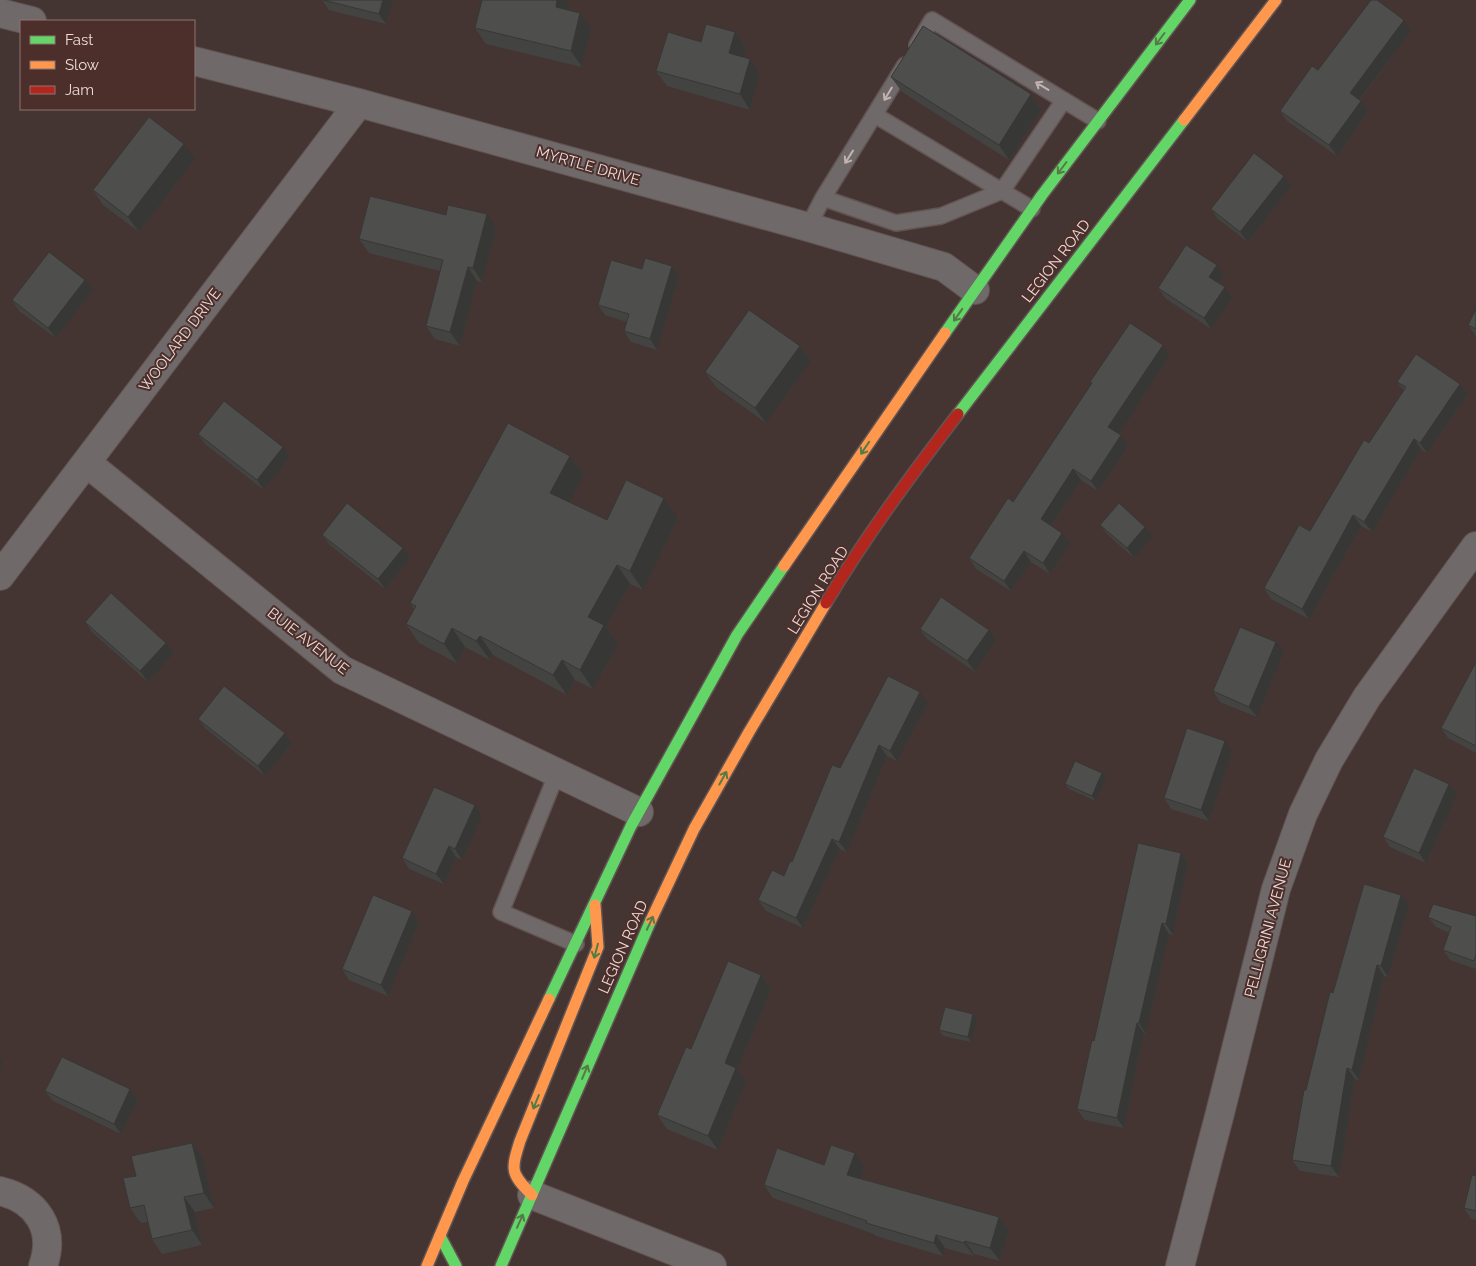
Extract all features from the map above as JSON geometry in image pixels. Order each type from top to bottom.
[{"type":"main road","points":[[427,1266],[463,1181],[639,812],[737,635],[1032,209],[1190,0]]},
{"type":"main road","name":"LEGION ROAD","points":[[501,1266],[649,924],[694,829],[838,582],[939,439],[1276,0]]},
{"type":"main road","points":[[532,1195],[513,1174],[513,1166],[520,1141],[598,948],[595,903]]},
{"type":"main road","points":[[440,1236],[456,1266]]},
{"type":"street","points":[[0,13],[28,20]]},
{"type":"street","name":"MYRTLE DRIVE","points":[[195,62],[359,103],[808,227],[892,237],[944,267],[975,290]]},
{"type":"street","name":"WOOLARD DRIVE","points":[[0,576],[359,103]]},
{"type":"street","name":"BUIE AVENUE","points":[[87,463],[342,670],[639,812]]},
{"type":"street","name":"PELLIGRINI AVENUE","points":[[1180,1266],[1276,890],[1303,814],[1328,760],[1367,696],[1476,546]]},
{"type":"street","points":[[0,1191],[14,1194],[29,1204],[41,1218],[47,1236],[47,1254],[43,1266]]},
{"type":"street","points":[[532,1195],[712,1266]]},
{"type":"lane","points":[[808,227],[823,198],[932,20],[1098,121]]},
{"type":"lane","points":[[823,198],[892,237],[1002,191],[1064,100]]},
{"type":"lane","points":[[875,115],[1032,209]]},
{"type":"lane","points":[[557,773],[501,912],[576,944]]},
{"type":"building","points":[[323,0],[383,0],[379,14]]},
{"type":"building","points":[[482,0],[557,0],[556,7],[580,13],[571,51],[475,28]]},
{"type":"building","points":[[1371,0],[1377,0],[1404,20],[1350,93],[1361,101],[1329,145],[1280,111],[1312,66],[1318,70]]},
{"type":"building","points":[[706,24],[735,32],[729,53],[750,59],[740,94],[656,71],[668,32],[701,42]]},
{"type":"building","points":[[923,26],[1031,94],[999,145],[891,77]]},
{"type":"building","points":[[149,117],[184,144],[128,217],[93,190]]},
{"type":"building","points":[[1254,153],[1284,176],[1240,232],[1211,209]]},
{"type":"building","points":[[370,196],[446,215],[448,205],[487,214],[473,268],[468,267],[450,332],[426,326],[443,260],[359,239]]},
{"type":"building","points":[[1186,245],[1217,265],[1209,277],[1225,287],[1204,318],[1158,288]]},
{"type":"building","points":[[49,252],[85,280],[48,328],[12,300]]},
{"type":"building","points":[[645,258],[672,266],[650,339],[624,331],[629,314],[598,305],[611,260],[642,269]]},
{"type":"building","points":[[1476,309],[1476,329],[1468,325]]},
{"type":"building","points":[[749,310],[800,346],[755,408],[705,372]]},
{"type":"building","points":[[1130,323],[1163,345],[1108,427],[1121,435],[1091,481],[1073,469],[1041,519],[1062,533],[1043,563],[1024,551],[1004,581],[969,558],[1008,498],[1013,502]]},
{"type":"building","points":[[1416,354],[1460,384],[1420,443],[1414,439],[1364,522],[1353,515],[1302,609],[1264,588],[1299,525],[1310,531],[1364,440],[1369,443],[1406,387],[1397,382]]},
{"type":"building","points":[[224,401],[283,447],[257,480],[198,434]]},
{"type":"building","points":[[508,423],[570,456],[550,493],[607,520],[626,480],[664,498],[630,571],[617,565],[588,617],[604,625],[580,670],[562,660],[553,675],[480,636],[476,641],[452,628],[444,644],[406,624],[416,606],[410,603]]},
{"type":"building","points":[[347,503],[403,548],[378,579],[322,535]]},
{"type":"building","points":[[1119,503],[1145,527],[1127,548],[1100,525]]},
{"type":"building","points":[[111,593],[166,643],[140,671],[85,622]]},
{"type":"building","points":[[941,597],[989,630],[967,661],[920,629]]},
{"type":"building","points":[[1240,627],[1276,642],[1249,707],[1213,691]]},
{"type":"building","points":[[1476,665],[1476,746],[1441,728]]},
{"type":"building","points":[[888,676],[920,692],[890,751],[879,745],[839,842],[832,839],[796,918],[758,900],[772,870],[784,876],[790,861],[792,862],[832,765],[840,768]]},
{"type":"building","points":[[224,686],[285,733],[258,766],[198,719]]},
{"type":"building","points":[[1187,728],[1225,741],[1201,810],[1164,798]]},
{"type":"building","points":[[1075,761],[1102,773],[1092,796],[1065,784]]},
{"type":"building","points":[[1414,768],[1449,784],[1419,853],[1383,837]]},
{"type":"building","points":[[434,787],[475,805],[455,849],[449,846],[436,874],[402,858]]},
{"type":"building","points":[[1138,843],[1181,853],[1166,924],[1162,923],[1139,1023],[1137,1023],[1117,1118],[1077,1109]]},
{"type":"building","points":[[1364,884],[1401,895],[1381,966],[1377,965],[1352,1070],[1347,1068],[1331,1166],[1292,1160],[1304,1090],[1306,1090],[1330,992],[1333,993]]},
{"type":"building","points":[[373,895],[412,911],[381,985],[342,969]]},
{"type":"building","points":[[1433,904],[1476,916],[1476,955],[1474,961],[1443,950],[1451,927],[1428,917]]},
{"type":"building","points":[[728,961],[761,975],[725,1063],[736,1068],[708,1136],[657,1115],[686,1047],[691,1049]]},
{"type":"building","points":[[945,1007],[973,1014],[968,1037],[939,1030]]},
{"type":"building","points":[[62,1057],[130,1089],[114,1124],[45,1091]]},
{"type":"building","points":[[192,1143],[204,1193],[184,1197],[192,1230],[152,1239],[144,1205],[130,1208],[123,1178],[136,1176],[131,1156]]},
{"type":"building","points":[[831,1145],[855,1153],[847,1175],[999,1217],[990,1248],[936,1235],[934,1243],[866,1223],[867,1221],[764,1185],[777,1148],[824,1165]]},
{"type":"building","points":[[1472,1175],[1476,1176],[1476,1211],[1464,1208]]},
{"type":"traffic: fast","points":[[945,333],[1042,195],[1190,0]]},
{"type":"traffic: fast","points":[[958,414],[1184,120]]},
{"type":"traffic: fast","points":[[549,999],[631,826],[737,635],[784,566]]},
{"type":"traffic: fast","points":[[501,1266],[651,920]]},
{"type":"traffic: fast","points":[[440,1236],[456,1266]]},
{"type":"traffic: slow","points":[[1184,120],[1276,0]]},
{"type":"traffic: slow","points":[[784,566],[945,333]]},
{"type":"traffic: slow","points":[[651,920],[694,829],[826,603]]},
{"type":"traffic: slow","points":[[532,1195],[516,1176],[514,1171],[515,1159],[520,1141],[598,947],[595,905]]},
{"type":"traffic: slow","points":[[427,1266],[463,1181],[549,999]]},
{"type":"traffic: jam","points":[[826,603],[873,530],[958,414]]}]
